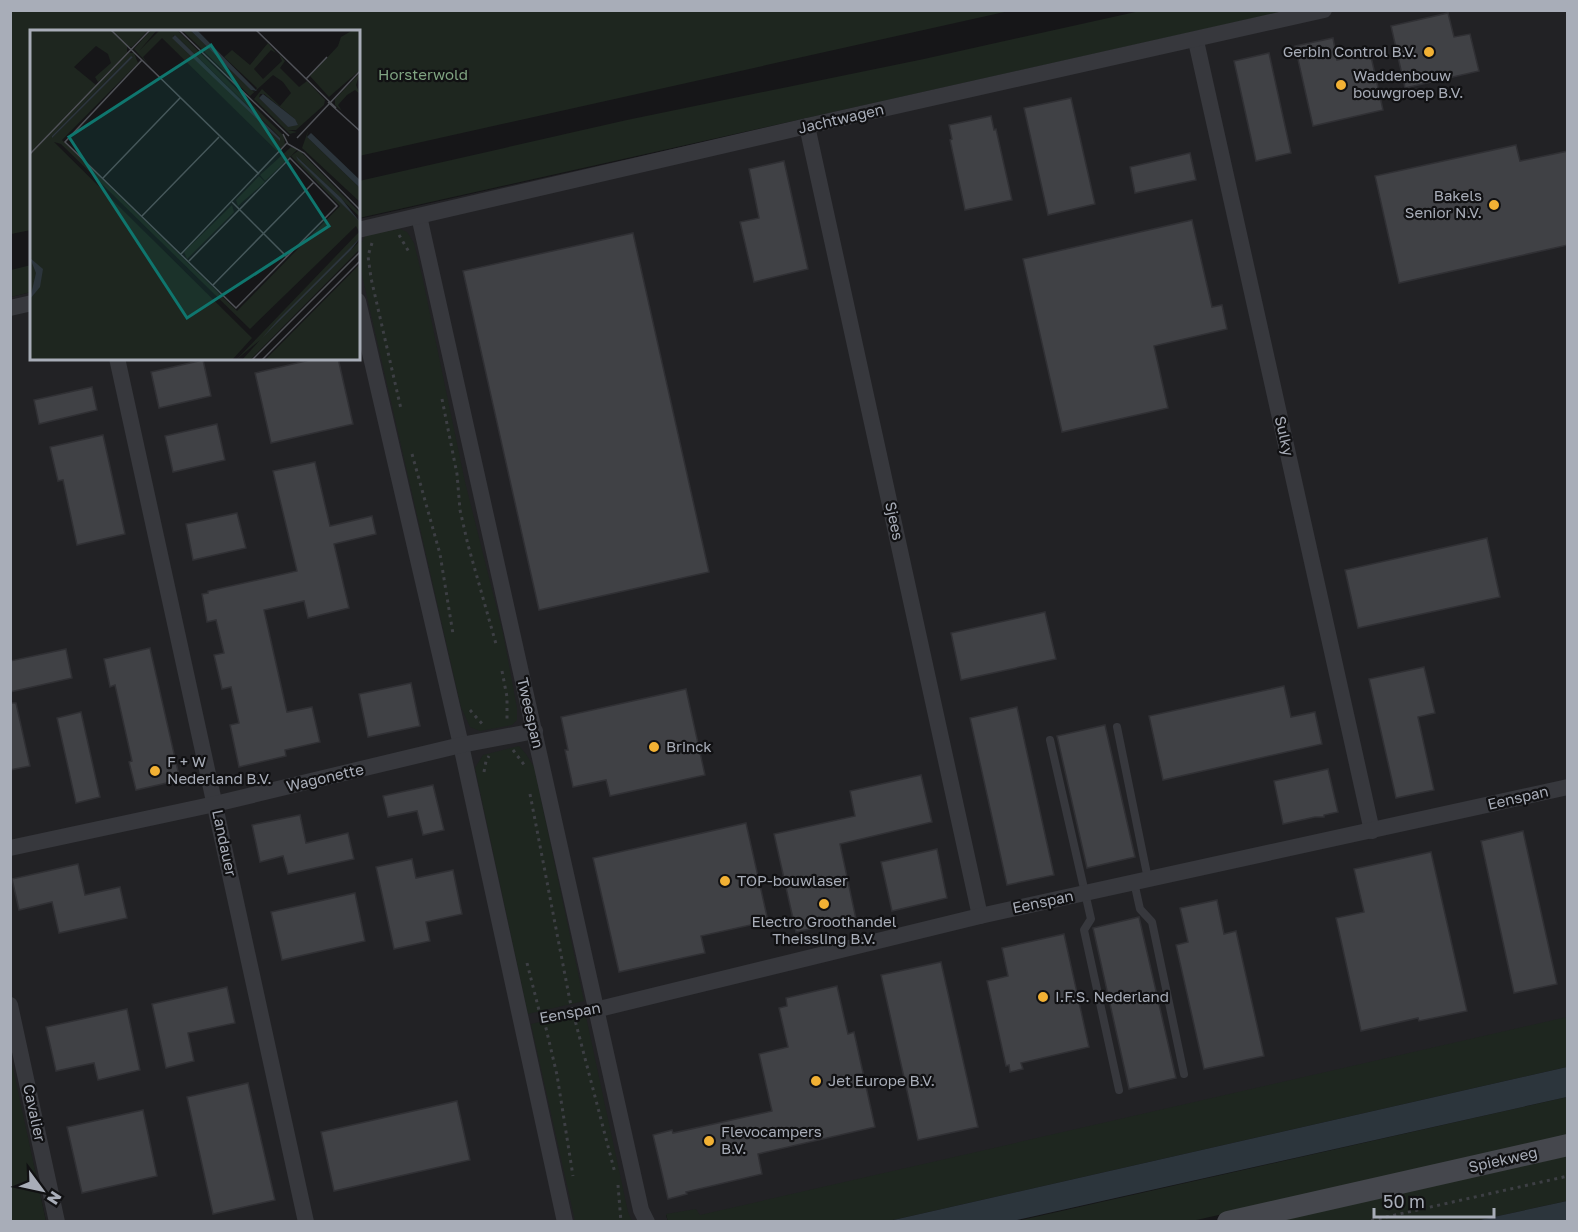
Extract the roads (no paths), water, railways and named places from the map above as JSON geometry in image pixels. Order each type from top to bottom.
[{"type":"main road","name":"Spiekweg","points":[[1228,1221],[1568,1145]]},
{"type":"street","name":"Jachtwagen","points":[[366,228],[807,126],[1196,41],[1324,10]]},
{"type":"street","name":"Sulky","points":[[1196,41],[1372,831]]},
{"type":"street","name":"Sjees","points":[[807,126],[980,916]]},
{"type":"street","name":"Tweespan","points":[[418,216],[643,1218]]},
{"type":"street","points":[[10,308],[30,303]]},
{"type":"street","points":[[360,310],[566,1221]]},
{"type":"street","name":"Landauer","points":[[117,360],[306,1221]]},
{"type":"street","name":"Wagonette","points":[[10,848],[215,804],[460,745],[535,731]]},
{"type":"street","name":"Eenspan","points":[[595,1010],[980,916],[1568,787]]},
{"type":"street","name":"Cavalier","points":[[10,1005],[57,1221]]},
{"type":"lane","points":[[1117,727],[1141,881],[1140,909],[1152,922],[1184,1074]]},
{"type":"lane","points":[[1050,740],[1091,919],[1083,930],[1119,1090]]},
{"type":"place","name":"Gerbin Control B.V.","points":[[1429,52]]},
{"type":"place","name":"Waddenbouw bouwgroep B.V.","points":[[1341,85]]},
{"type":"place","name":"Bakels Senior N.V.","points":[[1494,205]]},
{"type":"place","name":"Brinck","points":[[654,747]]},
{"type":"place","name":"F + W Nederland B.V.","points":[[155,771]]},
{"type":"place","name":"TOP-bouwlaser","points":[[725,881]]},
{"type":"place","name":"Electro Groothandel Theissling B.V.","points":[[824,904]]},
{"type":"place","name":"I.F.S. Nederland","points":[[1043,997]]},
{"type":"place","name":"Jet Europe B.V.","points":[[816,1081]]},
{"type":"place","name":"Flevocampers B.V.","points":[[709,1141]]},
{"type":"park label","name":"Horsterwold","points":[[423,75]]}]
